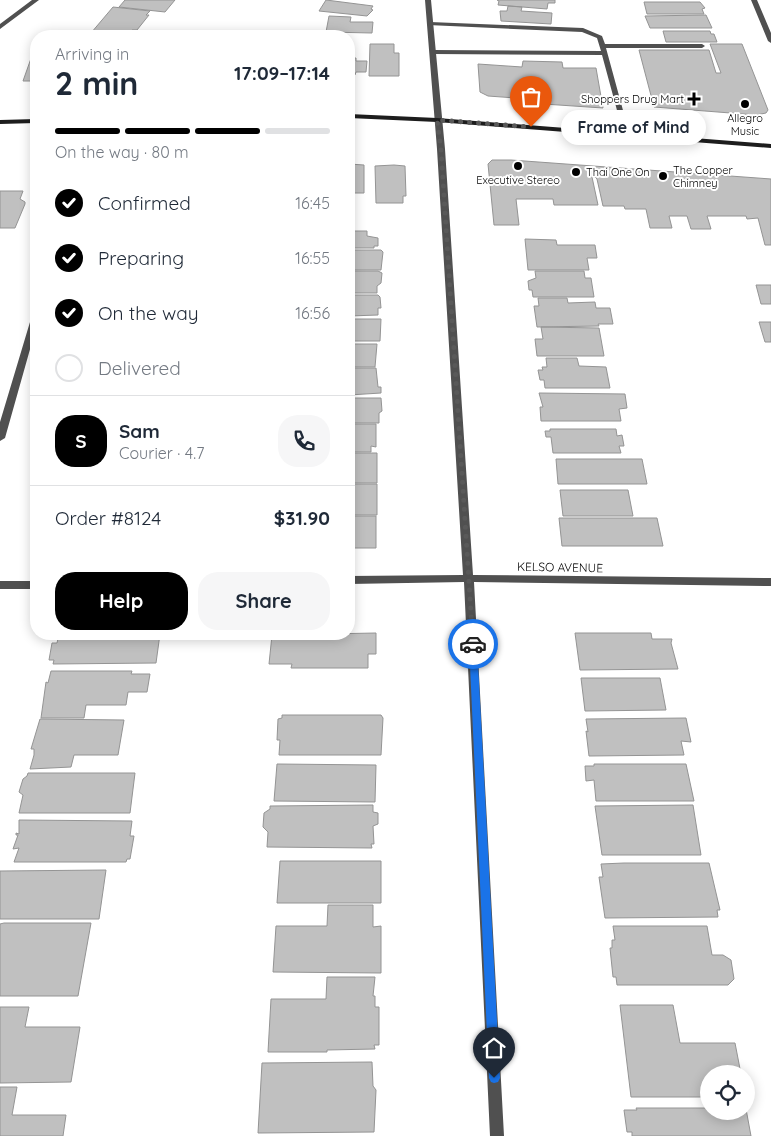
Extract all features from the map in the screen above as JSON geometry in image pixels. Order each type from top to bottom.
[{"type":"main road","points":[[355,116],[437,120],[771,146]]},
{"type":"main road","points":[[0,122],[30,121]]},
{"type":"street","points":[[0,27],[36,0]]},
{"type":"street","points":[[428,0],[438,101],[437,120],[441,149],[469,578],[497,1136]]},
{"type":"street","points":[[754,0],[771,41]]},
{"type":"street","points":[[430,24],[582,30],[600,37],[621,114],[624,134]]},
{"type":"street","points":[[603,46],[702,46]]},
{"type":"street","points":[[433,52],[605,53]]},
{"type":"street","points":[[0,438],[30,335]]},
{"type":"street","name":"KELSO AVENUE","points":[[355,580],[469,578],[771,582]]},
{"type":"street","points":[[0,586],[30,585]]},
{"type":"building","points":[[125,0],[175,0],[165,12],[119,7]]},
{"type":"building","points":[[326,0],[373,6],[371,9],[373,10],[367,16],[319,11]]},
{"type":"building","points":[[497,0],[555,0],[555,3],[548,3],[547,9],[498,5],[499,1]]},
{"type":"building","points":[[644,2],[700,2],[705,8],[702,9],[704,14],[647,14]]},
{"type":"building","points":[[508,6],[522,7],[521,11],[552,13],[551,24],[501,21],[500,11],[507,11]]},
{"type":"building","points":[[113,7],[150,11],[137,30],[94,30]]},
{"type":"building","points":[[706,15],[712,28],[650,28],[645,16]]},
{"type":"building","points":[[329,16],[351,17],[350,22],[373,22],[372,33],[355,33],[355,30],[326,30]]},
{"type":"building","points":[[663,31],[710,31],[711,34],[714,34],[717,42],[666,42]]},
{"type":"building","points":[[370,44],[394,44],[394,53],[399,53],[399,76],[369,76]]},
{"type":"building","points":[[710,44],[742,44],[768,110],[766,113],[756,115],[654,107],[639,50],[709,50],[716,73],[721,73]]},
{"type":"building","points":[[355,58],[356,61],[367,61],[366,72],[356,72],[355,75]]},
{"type":"building","points":[[30,61],[30,81],[23,81]]},
{"type":"building","points":[[523,61],[562,62],[563,68],[596,68],[603,108],[529,103],[529,99],[488,96],[480,92],[478,64],[522,67]]},
{"type":"building","points":[[492,160],[771,179],[771,245],[765,245],[758,218],[747,219],[746,216],[707,216],[711,229],[691,229],[687,216],[669,216],[672,228],[650,228],[646,209],[603,206],[595,177],[592,177],[598,205],[554,205],[553,199],[516,199],[519,225],[494,225],[488,164]]},
{"type":"building","points":[[355,164],[364,165],[364,193],[355,193]]},
{"type":"building","points":[[375,166],[405,166],[406,196],[403,196],[403,203],[376,203]]},
{"type":"building","points":[[0,191],[23,191],[20,199],[25,204],[15,228],[0,228]]},
{"type":"building","points":[[355,231],[367,231],[367,236],[378,238],[378,246],[374,246],[374,248],[355,248]]},
{"type":"building","points":[[525,239],[556,240],[557,245],[595,245],[597,258],[587,258],[589,270],[528,270]]},
{"type":"building","points":[[355,250],[381,250],[383,252],[381,270],[355,270]]},
{"type":"building","points":[[355,271],[378,271],[382,273],[381,283],[377,286],[377,293],[355,293]]},
{"type":"building","points":[[535,271],[584,271],[585,278],[591,278],[594,297],[533,297],[532,290],[529,290],[528,281],[536,278]]},
{"type":"building","points":[[756,285],[771,285],[771,304],[761,304]]},
{"type":"building","points":[[355,295],[378,295],[381,308],[378,308],[378,315],[355,316]]},
{"type":"building","points":[[538,298],[567,298],[568,303],[595,302],[596,308],[610,308],[613,324],[537,327],[534,306],[539,306]]},
{"type":"building","points":[[355,319],[381,319],[380,341],[355,341]]},
{"type":"building","points":[[759,322],[771,322],[771,342],[765,342]]},
{"type":"building","points":[[541,327],[599,328],[604,356],[537,356],[535,339],[543,339]]},
{"type":"building","points":[[355,344],[377,344],[375,367],[355,367]]},
{"type":"building","points":[[546,358],[577,358],[579,366],[606,367],[610,388],[545,388],[544,380],[540,380],[538,370],[543,370],[542,367],[547,367]]},
{"type":"building","points":[[355,368],[376,368],[378,387],[381,387],[381,393],[355,395]]},
{"type":"building","points":[[539,393],[625,394],[627,408],[619,409],[621,421],[541,421],[540,407],[543,407]]},
{"type":"building","points":[[355,398],[381,398],[382,411],[379,413],[379,423],[355,423]]},
{"type":"building","points":[[355,424],[376,424],[376,447],[371,446],[371,452],[355,452]]},
{"type":"building","points":[[550,429],[616,429],[617,436],[622,435],[624,446],[619,446],[621,453],[553,453],[551,437],[546,437],[545,431],[550,431]]},
{"type":"building","points":[[355,453],[377,453],[377,483],[355,483]]},
{"type":"building","points":[[556,459],[642,459],[647,484],[558,484]]},
{"type":"building","points":[[355,484],[377,484],[377,515],[355,515]]},
{"type":"building","points":[[560,490],[628,490],[633,516],[563,516]]},
{"type":"building","points":[[355,516],[376,516],[376,548],[355,548]]},
{"type":"building","points":[[559,518],[657,518],[663,546],[562,546]]},
{"type":"building","points":[[355,633],[376,633],[376,654],[368,654],[368,668],[291,668],[292,664],[269,664],[271,640],[355,640]]},
{"type":"building","points":[[575,633],[651,633],[652,639],[672,639],[671,643],[678,669],[580,670]]},
{"type":"building","points":[[58,640],[159,640],[156,663],[53,664],[54,660],[49,660],[52,643],[57,643]]},
{"type":"building","points":[[51,671],[132,671],[131,674],[150,674],[147,692],[128,692],[126,705],[86,705],[84,718],[41,718],[46,682],[48,683]]},
{"type":"building","points":[[581,678],[660,678],[666,710],[585,711]]},
{"type":"building","points":[[282,715],[381,715],[383,718],[381,755],[279,755],[280,740],[277,740],[278,719],[282,718]]},
{"type":"building","points":[[686,718],[691,742],[681,741],[684,755],[589,756],[586,719]]},
{"type":"building","points":[[40,719],[124,720],[118,755],[74,755],[71,767],[30,769],[34,755],[34,749],[31,749]]},
{"type":"building","points":[[277,764],[376,765],[375,802],[274,801]]},
{"type":"building","points":[[594,764],[686,764],[694,801],[596,801],[594,780],[586,781],[585,766],[594,766]]},
{"type":"building","points":[[28,773],[135,773],[130,813],[19,813],[23,795],[19,792],[23,779]]},
{"type":"building","points":[[373,805],[373,812],[378,813],[378,824],[373,826],[374,844],[371,844],[372,848],[267,847],[268,832],[263,827],[264,813],[270,809],[270,806]]},
{"type":"building","points":[[693,805],[701,855],[602,855],[595,806]]},
{"type":"building","points":[[19,820],[132,821],[130,836],[134,836],[130,859],[127,859],[126,862],[14,862],[19,848],[13,849],[18,835],[16,833],[19,834]]},
{"type":"building","points":[[280,861],[381,861],[381,903],[277,903]]},
{"type":"building","points":[[709,863],[720,910],[717,910],[718,917],[605,918],[599,877],[603,877],[601,864]]},
{"type":"building","points":[[106,870],[99,919],[0,919],[0,871]]},
{"type":"building","points":[[328,905],[373,905],[373,927],[381,926],[381,973],[273,972],[276,926],[327,926]]},
{"type":"building","points":[[91,923],[78,996],[0,996],[0,924]]},
{"type":"building","points":[[613,926],[707,926],[712,955],[723,955],[731,960],[734,979],[728,985],[617,985],[616,977],[613,977],[610,948],[612,948],[612,940],[615,940]]},
{"type":"building","points":[[327,977],[375,977],[373,996],[375,996],[375,1007],[379,1007],[379,1045],[374,1045],[375,1049],[327,1050],[327,1052],[268,1052],[271,999],[326,999]]},
{"type":"building","points":[[620,1005],[673,1005],[680,1043],[735,1043],[739,1065],[700,1065],[700,1097],[631,1097]]},
{"type":"building","points":[[0,1007],[29,1007],[25,1027],[80,1027],[71,1082],[0,1083]]},
{"type":"building","points":[[372,1062],[373,1086],[376,1090],[374,1132],[258,1133],[262,1063]]},
{"type":"building","points":[[0,1087],[17,1087],[12,1115],[66,1115],[63,1136],[0,1136]]},
{"type":"building","points":[[636,1108],[700,1108],[700,1120],[748,1120],[751,1136],[632,1136],[632,1132],[627,1132],[624,1110],[637,1110]]},
{"type":"way so far","points":[[473,644],[441,149],[437,120],[531,127]]},
{"type":"place","name":"Shoppers Drug Mart","points":[[694,99]]},
{"type":"place","name":"Allegro Music","points":[[745,104]]},
{"type":"place","name":"Frame of Mind","points":[[531,127]]},
{"type":"place","name":"Executive Stereo","points":[[518,166]]},
{"type":"place","name":"Thai One On","points":[[576,172]]},
{"type":"place","name":"The Copper Chimney","points":[[663,176]]},
{"type":"route","points":[[473,644],[494,1078]]}]
